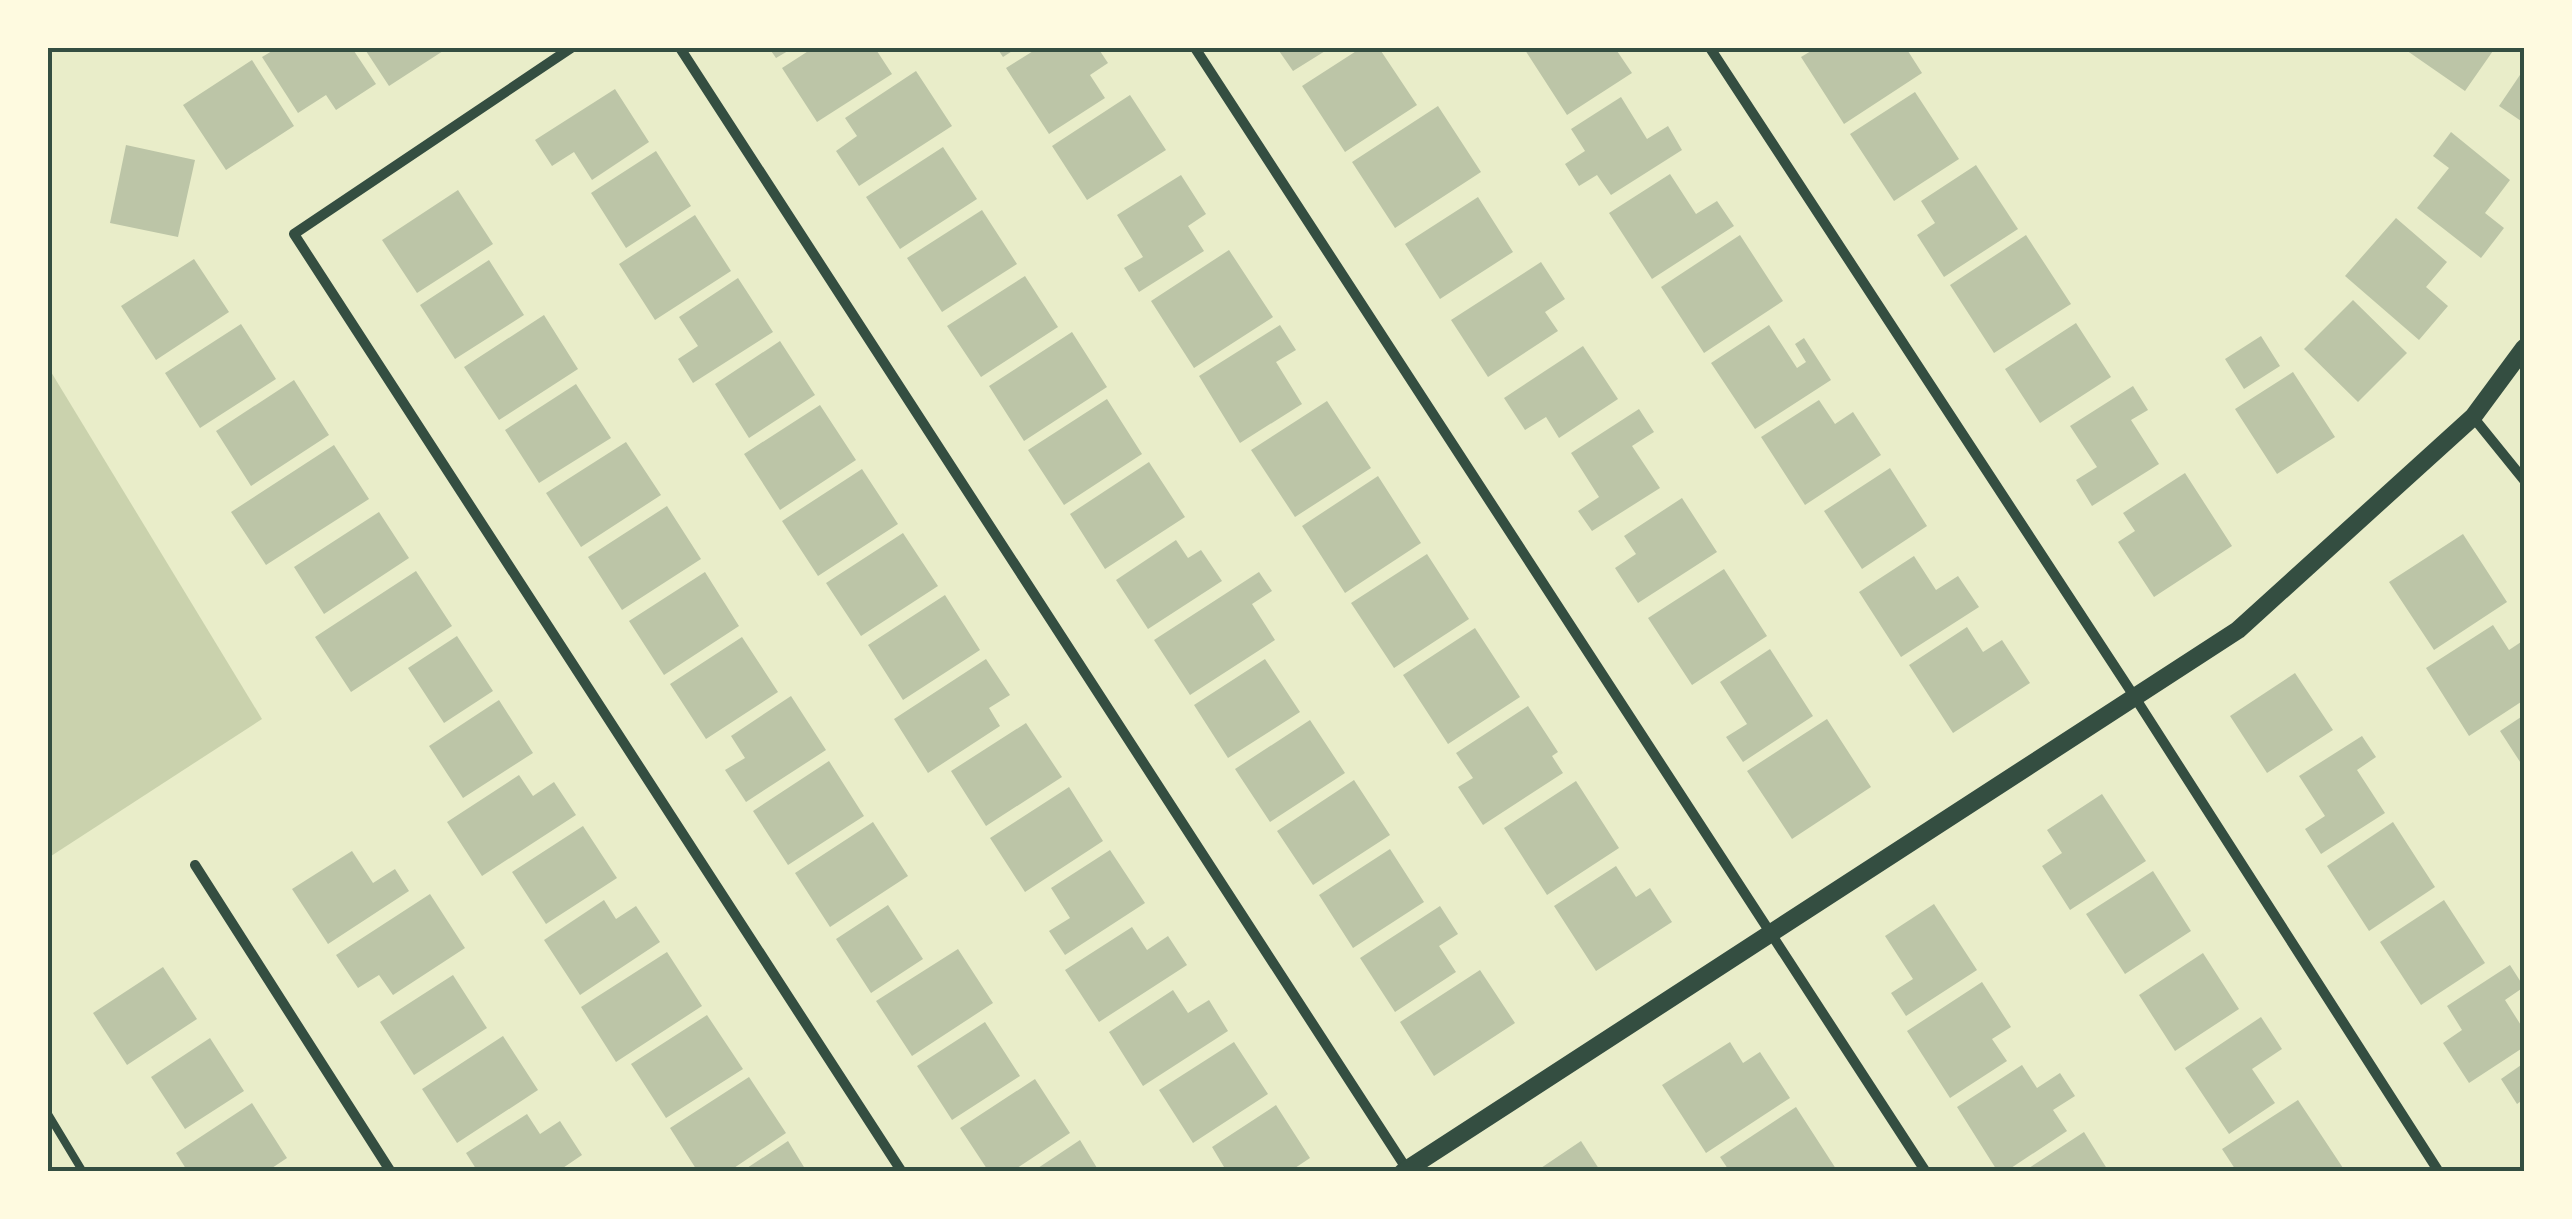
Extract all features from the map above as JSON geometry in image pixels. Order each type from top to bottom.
[{"type":"street","points":[[571,48],[294,234],[902,1172]]},
{"type":"street","points":[[680,48],[1406,1171],[2238,630],[2474,417],[2524,348]]},
{"type":"street","points":[[1195,48],[1926,1172]]},
{"type":"street","points":[[1710,48],[2134,696],[2439,1172]]},
{"type":"street","points":[[2474,417],[2524,480]]},
{"type":"street","points":[[195,865],[391,1172]]},
{"type":"lane","points":[[48,1114],[83,1172]]},
{"type":"green space","points":[[48,367],[262,719],[48,858]]},
{"type":"building","points":[[277,48],[352,48],[376,84],[336,110],[326,95],[298,113],[262,57]]},
{"type":"building","points":[[364,48],[441,48],[443,51],[389,86]]},
{"type":"building","points":[[769,48],[793,48],[776,58]]},
{"type":"building","points":[[813,48],[875,48],[892,74],[817,122],[782,68]]},
{"type":"building","points":[[997,48],[1017,48],[1003,57]]},
{"type":"building","points":[[1038,48],[1098,48],[1108,63],[1090,75],[1105,98],[1049,134],[1006,68]]},
{"type":"building","points":[[1277,48],[1330,48],[1293,71]]},
{"type":"building","points":[[1361,48],[1379,48],[1417,105],[1345,152],[1302,86]]},
{"type":"building","points":[[1615,48],[1632,73],[1567,115],[1525,50]]},
{"type":"building","points":[[1816,48],[1906,48],[1922,73],[1844,124],[1801,57]]},
{"type":"building","points":[[2403,48],[2495,48],[2465,91]]},
{"type":"building","points":[[252,60],[294,126],[226,170],[183,105]]},
{"type":"building","points":[[2524,69],[2524,123],[2499,106]]},
{"type":"building","points":[[916,71],[952,126],[859,186],[836,151],[857,136],[845,118]]},
{"type":"building","points":[[615,89],[649,142],[592,180],[574,152],[552,166],[535,140]]},
{"type":"building","points":[[1915,92],[1959,159],[1894,201],[1850,134]]},
{"type":"building","points":[[1130,95],[1166,150],[1087,200],[1052,146]]},
{"type":"building","points":[[1621,97],[1647,139],[1668,126],[1682,150],[1611,195],[1597,175],[1579,186],[1565,164],[1585,151],[1571,129]]},
{"type":"building","points":[[1438,106],[1481,172],[1395,228],[1352,162]]},
{"type":"building","points":[[2451,132],[2510,180],[2485,213],[2504,228],[2481,258],[2417,208],[2449,168],[2433,156]]},
{"type":"building","points":[[126,145],[195,160],[178,237],[110,223]]},
{"type":"building","points":[[943,147],[977,199],[900,249],[866,197]]},
{"type":"building","points":[[656,151],[691,206],[626,248],[591,193]]},
{"type":"building","points":[[1976,165],[2018,229],[1944,277],[1917,235],[1935,223],[1921,201]]},
{"type":"building","points":[[1670,174],[1696,214],[1717,201],[1734,226],[1652,279],[1609,213]]},
{"type":"building","points":[[1181,175],[1206,214],[1188,226],[1204,251],[1139,292],[1124,268],[1143,257],[1117,215]]},
{"type":"building","points":[[458,190],[493,244],[417,293],[382,240]]},
{"type":"building","points":[[1478,197],[1513,252],[1440,299],[1405,244]]},
{"type":"building","points":[[982,210],[1017,264],[942,312],[907,258]]},
{"type":"building","points":[[695,215],[731,271],[655,320],[619,264]]},
{"type":"building","points":[[2396,218],[2447,262],[2426,287],[2448,306],[2419,340],[2345,276]]},
{"type":"building","points":[[1740,235],[1783,301],[1704,353],[1661,287]]},
{"type":"building","points":[[2026,235],[2071,304],[1994,353],[1950,285]]},
{"type":"building","points":[[1229,250],[1273,317],[1194,368],[1151,301]]},
{"type":"building","points":[[194,259],[229,312],[156,360],[121,306]]},
{"type":"building","points":[[489,260],[524,315],[455,359],[420,305]]},
{"type":"building","points":[[1541,262],[1565,299],[1545,312],[1558,331],[1488,377],[1451,320]]},
{"type":"building","points":[[1025,276],[1058,327],[981,377],[947,326]]},
{"type":"building","points":[[738,278],[773,332],[693,383],[678,359],[698,346],[679,317]]},
{"type":"building","points":[[2353,300],[2407,353],[2358,402],[2304,349]]},
{"type":"building","points":[[544,315],[578,369],[499,420],[464,367]]},
{"type":"building","points":[[2076,323],[2111,377],[2040,423],[2005,369]]},
{"type":"building","points":[[241,324],[276,379],[200,428],[165,373]]},
{"type":"building","points":[[1280,325],[1296,350],[1276,362],[1302,404],[1240,443],[1199,376]]},
{"type":"building","points":[[1769,325],[1797,368],[1806,362],[1795,344],[1804,338],[1831,380],[1755,429],[1711,363]]},
{"type":"building","points":[[1072,332],[1107,387],[1024,441],[989,386]]},
{"type":"building","points":[[2261,336],[2280,366],[2244,389],[2225,359]]},
{"type":"building","points":[[780,341],[815,395],[749,438],[715,384]]},
{"type":"building","points":[[1583,346],[1618,399],[1559,438],[1546,417],[1525,430],[1504,398]]},
{"type":"building","points":[[2293,372],[2335,437],[2277,474],[2235,409]]},
{"type":"building","points":[[294,380],[329,435],[251,486],[216,431]]},
{"type":"building","points":[[576,384],[611,438],[539,483],[505,430]]},
{"type":"building","points":[[2133,386],[2148,410],[2131,420],[2159,464],[2092,506],[2076,480],[2097,467],[2070,426]]},
{"type":"building","points":[[1107,399],[1142,454],[1064,505],[1028,450]]},
{"type":"building","points":[[1819,400],[1835,424],[1853,412],[1881,455],[1805,505],[1761,437]]},
{"type":"building","points":[[1327,401],[1371,468],[1295,517],[1251,450]]},
{"type":"building","points":[[820,405],[856,460],[780,510],[744,454]]},
{"type":"building","points":[[1639,409],[1654,432],[1632,446],[1660,488],[1592,531],[1578,511],[1599,497],[1571,453]]},
{"type":"building","points":[[626,442],[661,495],[581,547],[546,493]]},
{"type":"building","points":[[334,445],[369,499],[266,565],[231,512]]},
{"type":"building","points":[[1149,462],[1185,517],[1105,569],[1070,514]]},
{"type":"building","points":[[1890,468],[1927,526],[1862,569],[1824,511]]},
{"type":"building","points":[[862,469],[898,524],[818,576],[782,521]]},
{"type":"building","points":[[2185,473],[2232,546],[2154,597],[2118,542],[2135,531],[2123,513]]},
{"type":"building","points":[[1378,476],[1421,543],[1345,593],[1302,526]]},
{"type":"building","points":[[1682,498],[1717,552],[1638,603],[1615,568],[1636,554],[1624,536]]},
{"type":"building","points":[[667,506],[701,559],[622,610],[588,557]]},
{"type":"building","points":[[379,512],[409,558],[324,614],[294,567]]},
{"type":"building","points":[[903,533],[938,586],[861,636],[826,583]]},
{"type":"building","points":[[2463,534],[2507,602],[2434,650],[2389,582]]},
{"type":"building","points":[[1176,540],[1188,558],[1201,550],[1222,581],[1148,629],[1116,580]]},
{"type":"building","points":[[1427,554],[1469,619],[1394,668],[1351,603]]},
{"type":"building","points":[[1914,556],[1936,590],[1958,576],[1979,607],[1901,657],[1859,592]]},
{"type":"building","points":[[1724,569],[1767,636],[1692,685],[1648,618]]},
{"type":"building","points":[[416,571],[452,626],[351,692],[315,637]]},
{"type":"building","points":[[705,572],[739,626],[664,675],[629,621]]},
{"type":"building","points":[[1259,572],[1272,591],[1252,604],[1275,640],[1190,695],[1154,640]]},
{"type":"building","points":[[945,595],[980,650],[903,700],[868,645]]},
{"type":"building","points":[[2493,625],[2509,650],[2524,640],[2524,700],[2469,736],[2426,668]]},
{"type":"building","points":[[1967,627],[1983,652],[2002,640],[2030,683],[1953,733],[1909,665]]},
{"type":"building","points":[[1475,628],[1520,697],[1448,744],[1403,675]]},
{"type":"building","points":[[457,636],[493,691],[444,723],[408,668]]},
{"type":"building","points":[[742,637],[778,692],[706,739],[670,684]]},
{"type":"building","points":[[1770,649],[1813,716],[1743,762],[1726,737],[1747,724],[1720,682]]},
{"type":"building","points":[[986,659],[1010,695],[989,708],[1000,726],[928,773],[894,719]]},
{"type":"building","points":[[1265,659],[1300,712],[1228,758],[1194,705]]},
{"type":"building","points":[[2295,673],[2333,730],[2267,773],[2230,716]]},
{"type":"building","points":[[791,696],[826,750],[746,802],[725,770],[745,758],[731,736]]},
{"type":"building","points":[[499,700],[533,753],[463,798],[429,746]]},
{"type":"building","points":[[1528,706],[1558,752],[1552,756],[1563,773],[1483,825],[1458,787],[1473,778],[1456,753]]},
{"type":"building","points":[[2524,715],[2524,768],[2500,731]]},
{"type":"building","points":[[1827,719],[1871,787],[1792,839],[1747,771]]},
{"type":"building","points":[[1310,720],[1345,773],[1270,822],[1235,769]]},
{"type":"building","points":[[1026,723],[1062,777],[986,826],[951,771]]},
{"type":"building","points":[[2362,736],[2376,757],[2357,770],[2385,813],[2321,854],[2305,829],[2325,816],[2299,776]]},
{"type":"building","points":[[829,761],[864,816],[788,865],[753,811]]},
{"type":"building","points":[[519,775],[533,796],[554,782],[576,815],[482,876],[447,822]]},
{"type":"building","points":[[1354,780],[1390,835],[1313,885],[1277,831]]},
{"type":"building","points":[[1576,781],[1619,848],[1547,895],[1504,828]]},
{"type":"building","points":[[1069,787],[1103,841],[1025,892],[990,838]]},
{"type":"building","points":[[2102,794],[2146,861],[2070,910],[2042,866],[2062,853],[2047,830]]},
{"type":"building","points":[[873,822],[908,876],[830,927],[795,873]]},
{"type":"building","points":[[2393,822],[2435,887],[2369,931],[2327,866]]},
{"type":"building","points":[[583,826],[617,878],[546,924],[512,872]]},
{"type":"building","points":[[1390,849],[1424,902],[1353,948],[1319,895]]},
{"type":"building","points":[[1110,850],[1145,903],[1065,955],[1049,931],[1070,918],[1051,888]]},
{"type":"building","points":[[352,851],[373,883],[395,869],[409,891],[328,944],[292,889]]},
{"type":"building","points":[[1616,866],[1636,897],[1650,888],[1672,922],[1596,971],[1554,906]]},
{"type":"building","points":[[2153,871],[2191,931],[2125,974],[2086,914]]},
{"type":"building","points":[[430,894],[465,948],[393,995],[379,975],[358,988],[336,955]]},
{"type":"building","points":[[604,900],[616,919],[636,906],[660,942],[580,995],[544,940]]},
{"type":"building","points":[[2444,900],[2485,963],[2421,1005],[2380,942]]},
{"type":"building","points":[[1934,904],[1977,970],[1906,1016],[1891,993],[1913,979],[1885,936]]},
{"type":"building","points":[[888,905],[923,959],[871,993],[836,939]]},
{"type":"building","points":[[1440,906],[1458,934],[1439,946],[1456,972],[1395,1012],[1360,958]]},
{"type":"building","points":[[1132,927],[1147,950],[1168,936],[1187,965],[1099,1022],[1065,970]]},
{"type":"building","points":[[958,949],[993,1003],[912,1056],[876,1001]]},
{"type":"building","points":[[667,952],[702,1006],[616,1062],[581,1007]]},
{"type":"building","points":[[2203,953],[2239,1009],[2175,1051],[2139,995]]},
{"type":"building","points":[[2510,965],[2524,987],[2505,1000],[2524,1030],[2524,1047],[2469,1083],[2443,1043],[2462,1030],[2447,1006]]},
{"type":"building","points":[[163,967],[197,1019],[127,1065],[93,1013]]},
{"type":"building","points":[[1480,970],[1515,1023],[1434,1076],[1400,1022]]},
{"type":"building","points":[[453,975],[487,1028],[414,1075],[380,1022]]},
{"type":"building","points":[[1982,982],[2011,1027],[1992,1039],[2007,1061],[1950,1098],[1907,1031]]},
{"type":"building","points":[[1173,990],[1188,1013],[1209,1000],[1228,1031],[1143,1086],[1109,1032]]},
{"type":"building","points":[[707,1015],[743,1069],[666,1118],[631,1064]]},
{"type":"building","points":[[2261,1017],[2282,1049],[2252,1069],[2275,1103],[2229,1134],[2185,1068]]},
{"type":"building","points":[[985,1022],[1020,1076],[952,1120],[917,1066]]},
{"type":"building","points":[[503,1036],[538,1090],[457,1143],[422,1089]]},
{"type":"building","points":[[210,1038],[244,1091],[185,1129],[151,1077]]},
{"type":"building","points":[[1234,1042],[1268,1094],[1193,1143],[1159,1090]]},
{"type":"building","points":[[1730,1042],[1743,1063],[1760,1052],[1790,1098],[1706,1153],[1662,1085]]},
{"type":"building","points":[[2524,1063],[2524,1099],[2517,1104],[2501,1079]]},
{"type":"building","points":[[2022,1065],[2037,1088],[2060,1073],[2075,1096],[2053,1110],[2067,1131],[2005,1172],[1998,1172],[1957,1107]]},
{"type":"building","points":[[749,1077],[786,1133],[728,1172],[698,1172],[670,1128]]},
{"type":"building","points":[[1035,1079],[1070,1133],[1011,1172],[989,1172],[960,1128]]},
{"type":"building","points":[[2298,1100],[2343,1168],[2337,1172],[2237,1172],[2222,1149]]},
{"type":"building","points":[[252,1103],[287,1158],[266,1172],[188,1172],[176,1153]]},
{"type":"building","points":[[1276,1105],[1310,1158],[1289,1172],[1227,1172],[1212,1147]]},
{"type":"building","points":[[1796,1107],[1838,1172],[1730,1172],[1720,1157]]},
{"type":"building","points":[[527,1114],[540,1134],[560,1121],[582,1155],[557,1172],[478,1172],[466,1153]]},
{"type":"building","points":[[2084,1132],[2109,1172],[2023,1172]]},
{"type":"building","points":[[1080,1140],[1097,1168],[1092,1172],[1032,1172]]},
{"type":"building","points":[[788,1141],[807,1172],[741,1172]]},
{"type":"building","points":[[1581,1141],[1601,1172],[1535,1172]]}]
